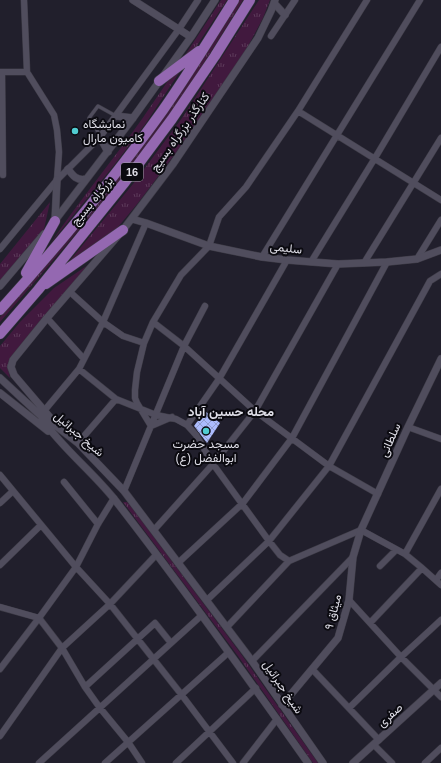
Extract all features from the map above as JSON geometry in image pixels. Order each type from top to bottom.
[{"type":"highway","name":"بزرگراه بسیج","points":[[0,310],[16,293],[115,173],[163,110],[234,0]]},
{"type":"highway","name":"بزرگراه بسیج","points":[[0,334],[38,290],[125,182],[172,119],[215,56],[250,0]]},
{"type":"highway","points":[[159,81],[205,46]]},
{"type":"highway","points":[[16,293],[55,221]]},
{"type":"highway","points":[[38,290],[123,230]]},
{"type":"street","points":[[24,0],[28,72],[54,115],[57,130],[59,152],[55,221]]},
{"type":"street","points":[[133,0],[191,37]]},
{"type":"street","points":[[0,249],[57,180],[100,137],[180,30],[198,0]]},
{"type":"street","points":[[0,286],[55,221],[134,118],[215,0]]},
{"type":"street","points":[[271,36],[295,0]]},
{"type":"street","points":[[151,426],[137,403],[135,398],[135,390],[137,372],[144,343],[153,322],[181,275],[209,246],[219,217],[246,187],[298,111],[367,0]]},
{"type":"street","points":[[262,257],[420,0]]},
{"type":"street","points":[[274,2],[285,15]]},
{"type":"street","name":"کنارگذر بزرگراه بسیج","points":[[42,413],[14,375],[12,367],[13,360],[132,219],[173,164],[258,38],[274,2]]},
{"type":"street","points":[[311,262],[441,47]]},
{"type":"street","points":[[3,175],[1,72],[28,72]]},
{"type":"street","points":[[298,111],[441,200]]},
{"type":"street","points":[[116,116],[134,118]]},
{"type":"street","points":[[100,137],[108,152]]},
{"type":"street","points":[[364,263],[441,138]]},
{"type":"street","points":[[68,169],[76,178],[81,180],[86,179]]},
{"type":"street","name":"سلیمی","points":[[132,219],[146,222],[209,246],[262,257],[287,260],[338,264],[387,262],[418,259],[441,250]]},
{"type":"street","points":[[418,259],[441,220]]},
{"type":"street","points":[[0,378],[42,413],[79,369],[102,322],[146,222]]},
{"type":"street","points":[[187,425],[220,379],[287,260]]},
{"type":"street","points":[[178,563],[243,503],[292,438],[387,262]]},
{"type":"street","points":[[154,530],[213,464],[255,411],[338,264]]},
{"type":"street","points":[[207,600],[269,541],[329,466],[430,281],[441,274]]},
{"type":"street","points":[[70,292],[102,322],[123,336],[144,343]]},
{"type":"street","points":[[124,491],[184,346],[205,306]]},
{"type":"street","points":[[47,318],[84,359]]},
{"type":"street","points":[[153,322],[184,346],[255,411],[329,466],[378,494]]},
{"type":"street","name":"سلطانی","points":[[361,530],[441,359]]},
{"type":"street","points":[[79,369],[116,399],[156,415],[172,417],[187,425],[196,435],[213,464],[243,503],[269,541],[280,555],[289,561]]},
{"type":"street","points":[[0,393],[53,435]]},
{"type":"street","points":[[78,444],[116,399]]},
{"type":"street","name":"شیخ جبرائیل","points":[[42,413],[78,444],[124,491],[252,661],[323,763]]},
{"type":"street","name":"شیخ جبرائیل","points":[[42,413],[53,435],[114,498],[256,688],[308,763]]},
{"type":"street","points":[[151,426],[172,417]]},
{"type":"street","points":[[408,427],[441,439]]},
{"type":"street","points":[[0,475],[154,658],[233,763]]},
{"type":"street","points":[[64,482],[98,524]]},
{"type":"street","points":[[405,554],[441,489]]},
{"type":"street","points":[[0,503],[13,491]]},
{"type":"street","points":[[0,668],[76,567],[98,524],[114,498]]},
{"type":"street","points":[[0,564],[42,525]]},
{"type":"street","points":[[227,628],[289,561],[361,530],[405,554],[439,582],[441,573]]},
{"type":"street","name":"میثاق ۹","points":[[282,705],[338,638],[349,600],[354,558],[361,530]]},
{"type":"street","points":[[380,566],[396,550]]},
{"type":"street","points":[[0,736],[62,648],[110,604],[156,555]]},
{"type":"street","points":[[252,661],[354,558]]},
{"type":"street","points":[[370,623],[422,568]]},
{"type":"street","points":[[349,600],[401,657],[441,697]]},
{"type":"street","points":[[0,607],[39,618],[62,648],[85,687],[128,742],[142,763]]},
{"type":"street","points":[[39,763],[202,615]]},
{"type":"street","points":[[349,708],[441,620]]},
{"type":"street","points":[[85,687],[155,623],[171,643]]},
{"type":"street","points":[[105,763],[229,652]]},
{"type":"street","points":[[312,668],[349,708],[392,763]]},
{"type":"street","name":"صفری","points":[[353,763],[441,683]]},
{"type":"street","points":[[176,763],[256,688]]},
{"type":"street","points":[[243,763],[277,719]]},
{"type":"street","points":[[425,763],[441,748]]},
{"type":"lane","points":[[100,137],[89,118],[98,106],[116,116]]},
{"type":"green space","points":[[221,0],[227,0],[146,123],[50,244],[72,212],[142,119]]},
{"type":"green space","points":[[239,0],[243,0],[186,91],[147,146],[64,248],[0,322],[0,317],[188,81]]},
{"type":"green space","points":[[259,0],[270,0],[263,18],[246,50],[220,91],[175,154],[113,233],[67,264],[133,184],[182,118]]},
{"type":"green space","points":[[50,202],[44,229],[0,282],[0,264]]},
{"type":"green space","points":[[88,265],[10,358],[8,368],[10,378],[0,368],[0,346],[20,322],[54,288]]},
{"type":"green space","points":[[123,502],[127,502],[132,508],[241,654],[318,763],[313,763],[238,656]]},
{"type":"building","name":"مسجد حضرت ابوالفضل (ع)","points":[[205,411],[220,423],[207,443],[194,426]]},
{"type":"place","name":"نمایشگاه کامیون مارال","points":[[75,131]]},
{"type":"place","name":"مسجد حضرت ابوالفضل (ع)","points":[[206,431]]},
{"type":"district","name":"محله حسین آباد","points":[[231,411]]}]
